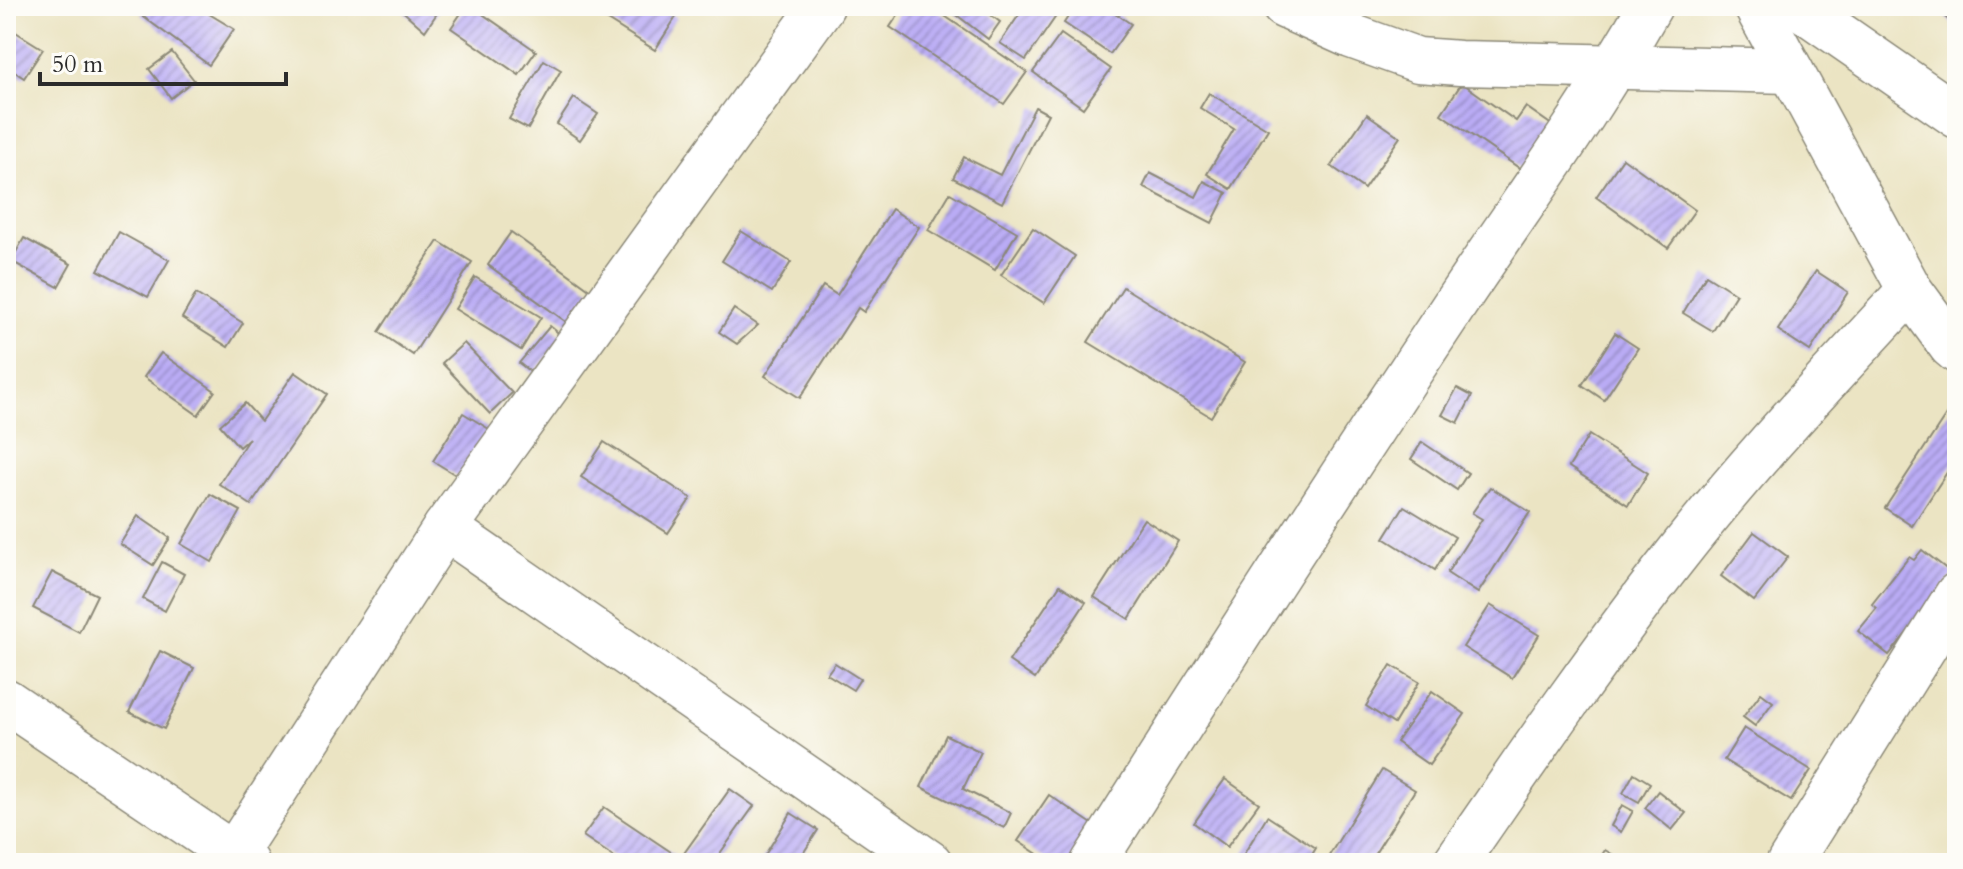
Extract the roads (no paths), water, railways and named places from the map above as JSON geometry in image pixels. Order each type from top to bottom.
[{"type":"street","points":[[6,701],[236,860],[445,528],[822,6]]},
{"type":"street","points":[[1284,6],[1351,36],[1418,60],[1791,71]]},
{"type":"street","points":[[1093,863],[1456,302],[1616,66],[1650,6]]},
{"type":"street","points":[[1756,6],[1910,290],[1957,351]]},
{"type":"street","points":[[1798,6],[1957,116]]},
{"type":"street","points":[[1455,863],[1547,730],[1674,557],[1776,436],[1910,290]]},
{"type":"street","points":[[445,528],[930,863]]},
{"type":"street","points":[[1789,863],[1957,595]]}]
